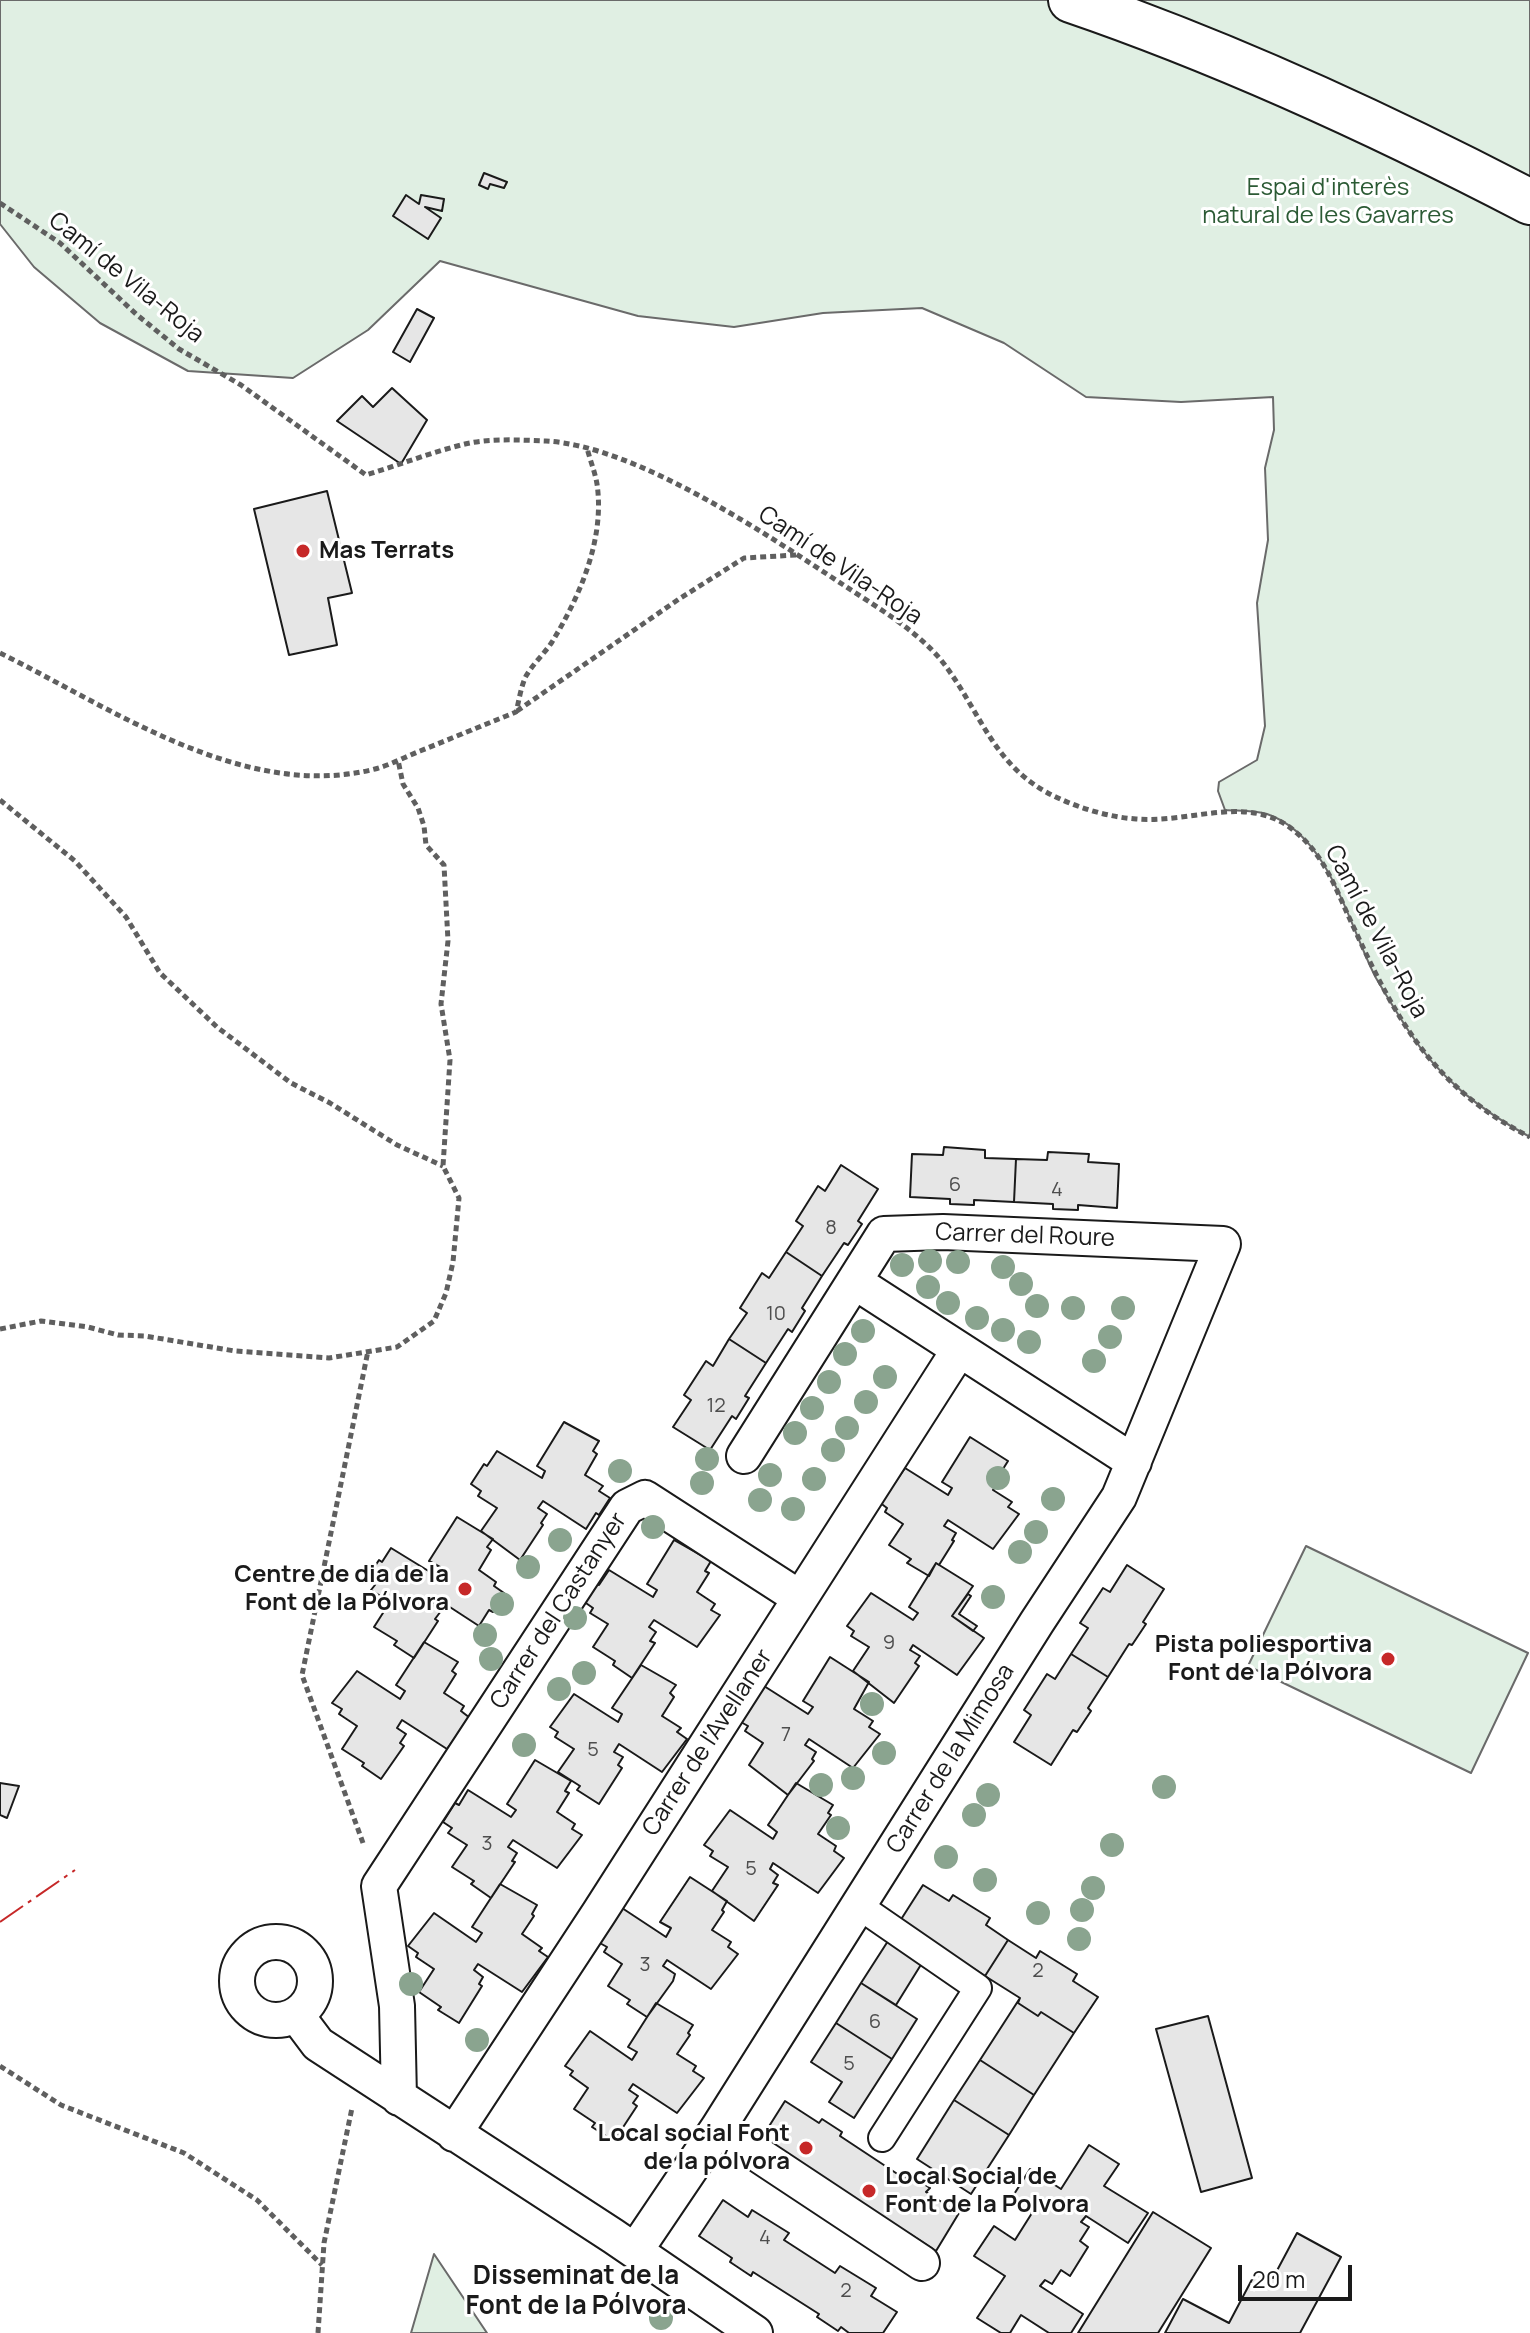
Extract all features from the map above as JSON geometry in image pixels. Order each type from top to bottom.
[{"type":"highway","points":[[1071,0],[1197,47],[1289,86],[1530,202]]},
{"type":"street","name":"Carrer del Roure","points":[[744,1456],[884,1234],[943,1232],[1223,1244]]},
{"type":"street","name":"Carrer de la Mimosa","points":[[635,2251],[718,2128],[1119,1497],[1223,1244]]},
{"type":"street","points":[[855,1282],[1134,1462]]},
{"type":"street","name":"Carrer de l'Avellaner","points":[[454,2134],[959,1350]]},
{"type":"street","name":"Carrer del Castanyer","points":[[379,1886],[627,1507],[645,1498],[800,1598]]},
{"type":"street","points":[[379,1886],[397,2006],[399,2098]]},
{"type":"street","points":[[859,1906],[978,1988],[882,2138]]},
{"type":"street","points":[[297,2016],[318,2044],[755,2333]]},
{"type":"street","points":[[718,2128],[922,2263]]},
{"type":"path","name":"Camí de Vila-Roja","points":[[0,203],[60,243],[145,322],[179,349],[241,385],[366,475],[466,444],[547,441],[587,448],[654,474],[753,528],[914,635],[940,659],[1006,761],[1031,783],[1057,798],[1092,811],[1137,819],[1225,810],[1266,814],[1300,835],[1316,854],[1334,883],[1377,978],[1408,1032],[1458,1090],[1491,1116],[1530,1137]]},
{"type":"path","points":[[516,712],[526,677],[568,614],[593,548],[598,520],[597,483],[587,448]]},
{"type":"path","points":[[0,653],[134,723],[232,762],[291,776],[351,773],[377,769],[516,712],[679,599],[744,558],[797,555]]},
{"type":"path","points":[[0,1329],[41,1321],[235,1351],[329,1358],[397,1347],[434,1321],[446,1293],[457,1231],[459,1198],[443,1166],[450,1060],[441,1004],[448,941],[444,865],[426,845],[424,826],[418,808],[403,784],[398,760]]},
{"type":"path","points":[[0,800],[75,861],[126,917],[160,973],[217,1027],[291,1083],[330,1103],[397,1145],[443,1166]]},
{"type":"path","points":[[368,1351],[302,1675],[379,1886]]},
{"type":"path","points":[[0,2066],[61,2105],[184,2153],[257,2200],[322,2265]]},
{"type":"path","points":[[318,2333],[324,2243],[360,2071]]},
{"type":"green space","name":"Espai d'interès natural de les Gavarres","points":[[0,0],[1530,0],[1530,1137],[1494,1116],[1462,1091],[1420,1047],[1376,978],[1335,884],[1306,841],[1288,825],[1267,814],[1225,810],[1218,791],[1219,782],[1257,760],[1265,726],[1257,603],[1268,540],[1265,468],[1274,430],[1273,397],[1181,402],[1086,397],[1004,343],[922,308],[823,313],[734,327],[638,316],[440,261],[368,330],[293,378],[188,371],[100,323],[34,267],[0,224]]},
{"type":"green space","name":"Pista poliesportiva Font de la Pólvora","points":[[1306,1546],[1528,1653],[1471,1773],[1248,1666]]},
{"type":"green space","points":[[434,2254],[487,2333],[411,2333]]},
{"type":"building","points":[[484,173],[507,182],[504,188],[490,184],[488,189],[479,185]]},
{"type":"building","points":[[406,195],[419,204],[421,195],[444,199],[442,211],[425,207],[441,218],[428,239],[393,216]]},
{"type":"building","points":[[417,309],[434,318],[410,362],[393,352]]},
{"type":"building","points":[[392,388],[427,420],[401,464],[337,421],[362,396],[373,407]]},
{"type":"building","name":"Mas Terrats","points":[[327,491],[352,593],[328,598],[337,645],[289,655],[254,509]]},
{"type":"building","points":[[944,1147],[985,1150],[985,1158],[1016,1159],[1014,1202],[974,1200],[974,1205],[950,1204],[950,1199],[910,1197],[912,1154],[943,1155]]},
{"type":"building","points":[[1048,1152],[1089,1154],[1088,1162],[1119,1164],[1117,1208],[1078,1205],[1078,1210],[1053,1209],[1053,1204],[1014,1202],[1016,1159],[1047,1160]]},
{"type":"building","points":[[841,1165],[878,1189],[858,1221],[862,1224],[848,1245],[844,1243],[822,1276],[786,1252],[803,1226],[796,1221],[818,1186],[825,1191]]},
{"type":"building","points":[[786,1252],[822,1276],[802,1308],[805,1311],[792,1332],[788,1329],[766,1363],[729,1339],[747,1313],[740,1308],[762,1273],[769,1278]]},
{"type":"building","points":[[729,1339],[766,1363],[745,1396],[749,1398],[736,1419],[732,1416],[710,1450],[673,1427],[691,1400],[684,1395],[706,1361],[713,1366]]},
{"type":"building","points":[[564,1422],[599,1441],[593,1451],[597,1454],[585,1475],[603,1486],[599,1491],[610,1498],[586,1529],[543,1501],[538,1508],[547,1514],[541,1523],[543,1525],[520,1560],[481,1531],[497,1508],[478,1496],[481,1491],[471,1484],[497,1451],[542,1478],[545,1471],[537,1466]]},
{"type":"building","points":[[970,1437],[1008,1461],[993,1490],[1012,1502],[1008,1507],[1019,1514],[993,1549],[948,1520],[944,1526],[956,1533],[954,1541],[929,1576],[907,1563],[911,1559],[889,1545],[903,1524],[885,1512],[887,1508],[879,1502],[905,1468],[948,1495],[952,1488],[942,1482]]},
{"type":"building","points":[[457,1517],[493,1539],[487,1547],[491,1550],[479,1570],[496,1582],[494,1586],[504,1593],[493,1612],[489,1610],[479,1626],[436,1598],[432,1605],[441,1611],[435,1619],[438,1621],[414,1658],[394,1645],[397,1641],[374,1627],[390,1602],[371,1590],[375,1585],[366,1580],[391,1548],[435,1575],[440,1567],[429,1561]]},
{"type":"building","points":[[674,1540],[711,1561],[705,1571],[709,1573],[697,1592],[715,1604],[711,1610],[720,1615],[697,1647],[654,1620],[649,1627],[656,1632],[650,1641],[655,1643],[632,1678],[613,1665],[615,1661],[593,1647],[608,1624],[590,1613],[593,1608],[583,1601],[609,1570],[653,1597],[657,1590],[647,1584]]},
{"type":"building","points":[[936,1563],[973,1586],[952,1616],[984,1638],[957,1675],[913,1645],[910,1650],[920,1656],[915,1663],[919,1666],[894,1703],[853,1671],[869,1647],[851,1636],[854,1631],[847,1626],[871,1593],[913,1620],[918,1613],[909,1607]]},
{"type":"building","points":[[1127,1565],[1164,1589],[1143,1622],[1146,1624],[1108,1677],[1071,1654],[1088,1628],[1080,1623],[1103,1588],[1110,1592]]},
{"type":"building","points":[[968,1594],[971,1596],[959,1614],[977,1626],[973,1631],[952,1616]]},
{"type":"building","points":[[424,1642],[458,1662],[452,1671],[456,1674],[444,1693],[464,1706],[461,1711],[470,1718],[447,1749],[402,1720],[397,1728],[406,1734],[400,1743],[404,1746],[381,1779],[342,1749],[357,1726],[339,1714],[342,1709],[332,1703],[357,1671],[400,1699],[405,1691],[396,1685]]},
{"type":"building","points":[[1071,1654],[1108,1677],[1088,1708],[1091,1711],[1077,1732],[1073,1730],[1051,1765],[1014,1742],[1031,1715],[1024,1710],[1047,1674],[1055,1679]]},
{"type":"building","points":[[830,1657],[869,1682],[854,1709],[873,1721],[869,1727],[880,1734],[853,1768],[809,1739],[805,1745],[816,1752],[814,1761],[788,1795],[749,1765],[763,1743],[745,1731],[748,1726],[739,1721],[764,1686],[808,1714],[813,1707],[803,1701]]},
{"type":"building","points":[[641,1665],[676,1685],[670,1693],[674,1697],[662,1716],[681,1728],[677,1732],[687,1739],[662,1772],[619,1744],[614,1752],[623,1757],[618,1765],[622,1768],[599,1804],[577,1790],[580,1786],[558,1772],[574,1749],[555,1737],[558,1732],[550,1727],[574,1694],[618,1722],[622,1714],[612,1708]]},
{"type":"building","points":[[535,1760],[571,1781],[565,1791],[569,1793],[557,1812],[575,1824],[572,1829],[582,1835],[557,1868],[513,1840],[508,1847],[517,1853],[512,1861],[515,1862],[491,1898],[471,1884],[474,1881],[452,1867],[467,1845],[448,1833],[452,1828],[443,1822],[468,1790],[511,1817],[516,1810],[507,1804]]},
{"type":"building","points":[[0,1783],[19,1786],[7,1818],[0,1815]]},
{"type":"building","points":[[796,1783],[833,1805],[828,1813],[831,1815],[818,1834],[836,1846],[834,1851],[844,1858],[818,1893],[773,1863],[770,1869],[778,1875],[773,1883],[778,1885],[754,1921],[712,1891],[728,1867],[710,1856],[713,1851],[704,1845],[730,1810],[773,1839],[777,1832],[768,1825]]},
{"type":"building","points":[[690,1877],[727,1901],[712,1930],[731,1942],[728,1947],[738,1954],[711,1989],[667,1960],[663,1966],[675,1974],[673,1981],[647,2017],[627,2004],[630,2000],[608,1986],[622,1964],[604,1952],[607,1947],[598,1942],[622,1908],[666,1937],[671,1928],[660,1922]]},
{"type":"building","points":[[500,1884],[537,1905],[522,1934],[542,1948],[539,1951],[548,1957],[522,1992],[478,1964],[474,1970],[483,1977],[479,1984],[482,1986],[459,2023],[438,2010],[441,2007],[419,1992],[434,1969],[416,1957],[418,1953],[408,1946],[434,1913],[476,1942],[482,1933],[472,1927]]},
{"type":"building","points":[[923,1885],[949,1901],[953,1895],[990,1918],[986,1925],[1008,1940],[985,1976],[900,1921]]},
{"type":"building","points":[[1008,1940],[1036,1958],[1040,1951],[1077,1974],[1073,1981],[1098,1997],[1074,2033],[1041,2012],[1038,2016],[1018,2003],[1020,1998],[985,1976]]},
{"type":"building","points":[[888,1941],[922,1963],[896,2005],[861,1983]]},
{"type":"building","points":[[861,1983],[917,2019],[892,2059],[836,2023]]},
{"type":"building","points":[[1020,1998],[1018,2003],[1038,2016],[1041,2012],[1074,2033],[1034,2095],[980,2060]]},
{"type":"building","points":[[656,2003],[693,2025],[677,2054],[696,2066],[693,2071],[704,2078],[677,2113],[633,2084],[629,2090],[638,2096],[633,2103],[637,2106],[614,2141],[592,2127],[595,2123],[574,2109],[588,2088],[570,2075],[573,2071],[565,2066],[590,2031],[632,2060],[637,2052],[628,2047]]},
{"type":"building","points":[[1208,2016],[1252,2178],[1201,2192],[1156,2029]]},
{"type":"building","points":[[836,2023],[892,2059],[854,2118],[829,2102],[842,2082],[811,2062]]},
{"type":"building","points":[[980,2060],[1034,2095],[1009,2135],[954,2100]]},
{"type":"building","points":[[954,2100],[1009,2135],[971,2194],[917,2159]]},
{"type":"building","points":[[785,2101],[819,2123],[822,2119],[842,2132],[840,2136],[905,2179],[908,2174],[930,2188],[926,2192],[959,2213],[936,2251],[910,2234],[906,2240],[761,2139]]},
{"type":"building","points":[[1089,2145],[1119,2164],[1104,2186],[1148,2213],[1128,2243],[1086,2216],[1081,2222],[1089,2227],[1080,2241],[1088,2247],[1070,2276],[1061,2270],[1052,2284],[1045,2280],[1040,2286],[1083,2314],[1071,2333],[1049,2333],[1021,2315],[1010,2333],[1001,2333],[977,2318],[1005,2276],[974,2256],[994,2226],[1015,2240],[1032,2213],[1011,2199],[1030,2169],[1061,2189]]},
{"type":"building","points":[[723,2200],[748,2217],[752,2210],[789,2233],[784,2240],[835,2273],[840,2266],[876,2288],[871,2296],[897,2312],[883,2333],[849,2333],[841,2327],[838,2331],[817,2317],[819,2314],[753,2272],[751,2276],[730,2262],[732,2258],[699,2236]]},
{"type":"building","points":[[1153,2212],[1211,2248],[1158,2333],[1078,2333]]},
{"type":"building","points":[[1297,2233],[1341,2257],[1300,2333],[1165,2333],[1183,2299],[1229,2323],[1257,2270],[1273,2278]]},
{"type":"power","points":[[0,1922],[75,1870]]},
{"type":"place","name":"Mas Terrats","points":[[303,551]]},
{"type":"place","name":"Centre de dia de la Font de la Pólvora","points":[[465,1589]]},
{"type":"place","name":"Pista poliesportiva Font de la Pólvora","points":[[1388,1659]]},
{"type":"place","name":"Local social Font de la pólvora","points":[[806,2148]]},
{"type":"place","name":"Local Social de Font de la Polvora","points":[[869,2191]]},
{"type":"district","name":"Disseminat de la Font de la Pólvora","points":[[576,2292]]}]
